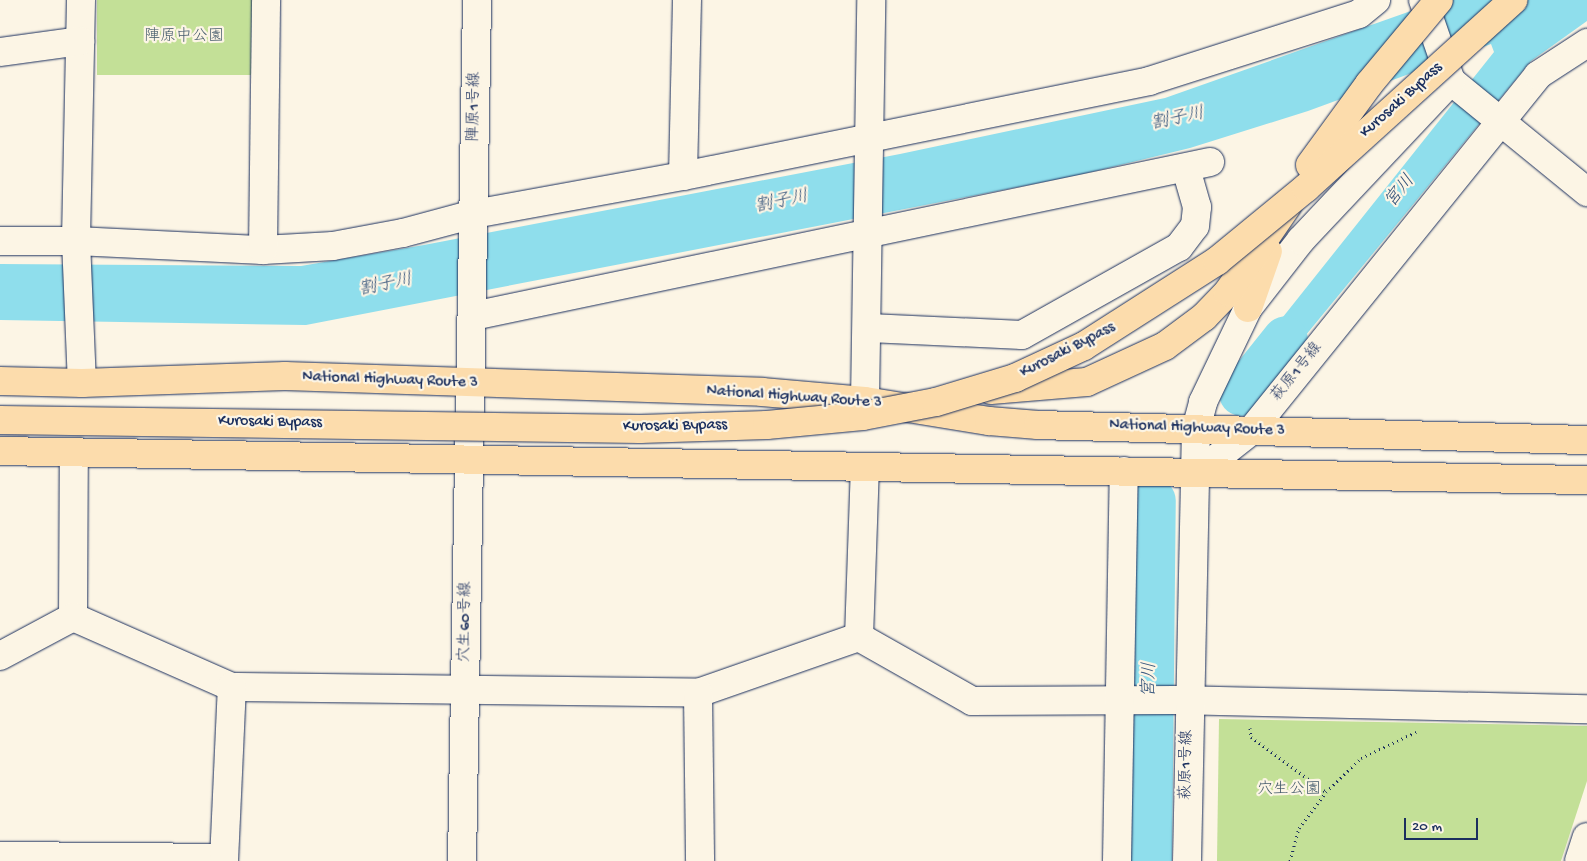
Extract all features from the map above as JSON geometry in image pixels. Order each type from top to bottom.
[{"type":"highway","name":"Kurosaki Bypass","points":[[1279,221],[1310,165],[1369,84],[1439,0]]},
{"type":"highway","name":"Kurosaki Bypass","points":[[0,420],[640,429],[767,425],[863,416],[936,402],[1015,378],[1084,346],[1217,261],[1320,175],[1513,0]]},
{"type":"highway","points":[[1248,308],[1279,221]]},
{"type":"highway","points":[[865,401],[1086,382],[1126,365],[1165,346],[1204,317],[1228,292],[1279,221]]},
{"type":"highway","name":"National Highway Route 3","points":[[0,381],[82,384],[285,376],[470,384],[762,392],[865,401],[989,421],[1252,431],[1587,440]]},
{"type":"highway","points":[[0,451],[865,468],[1124,471],[1195,475],[1587,480]]},
{"type":"street","points":[[81,0],[77,247],[82,384]]},
{"type":"street","points":[[263,250],[266,0]]},
{"type":"street","name":"陣原1号線","points":[[473,310],[477,0]]},
{"type":"street","points":[[683,176],[687,0]]},
{"type":"street","points":[[865,401],[868,328],[868,143],[871,0]]},
{"type":"street","points":[[0,242],[77,247],[263,250],[333,246],[474,222],[683,176],[868,143],[1149,81],[1359,14],[1376,0]]},
{"type":"street","points":[[1423,0],[1439,51],[1451,81],[1498,117],[1587,192]]},
{"type":"street","points":[[0,52],[80,41]]},
{"type":"street","name":"萩原1号線","points":[[1187,861],[1183,700],[1195,475],[1252,431],[1498,117],[1538,75],[1587,43]]},
{"type":"street","points":[[1195,475],[1196,429],[1202,402],[1248,308],[1301,240],[1451,81]]},
{"type":"street","points":[[473,310],[868,228],[1198,165],[1195,226],[1179,247],[1022,335],[868,328]]},
{"type":"street","name":"穴生60号線","points":[[462,861],[468,459],[473,310]]},
{"type":"street","points":[[73,617],[74,452]]},
{"type":"street","points":[[859,637],[865,468]]},
{"type":"street","points":[[1117,861],[1127,700],[1124,471]]},
{"type":"street","points":[[0,656],[73,617]]},
{"type":"street","points":[[73,617],[232,687],[698,693],[859,637],[972,701],[1183,700],[1249,703],[1587,709]]},
{"type":"street","points":[[0,856],[224,860],[232,687]]},
{"type":"street","points":[[698,693],[700,861]]},
{"type":"street","points":[[1580,861],[1587,837]]},
{"type":"path","points":[[1249,703],[1251,737],[1326,792]]},
{"type":"path","points":[[1290,861],[1299,828],[1326,792],[1361,758],[1421,730]]},
{"type":"green space","name":"陣原中公園","points":[[97,0],[255,0],[255,75],[97,75]]},
{"type":"green space","name":"穴生公園","points":[[1219,719],[1587,726],[1587,781],[1561,861],[1217,861]]},
{"type":"water","name":"割子川","points":[[1442,0],[1587,0],[1587,21],[1531,61],[1264,386],[1228,386],[1494,52],[1491,44],[1308,111],[1190,148],[1075,176],[306,325],[0,320],[0,264],[301,266],[424,245],[900,154],[1165,98]]},
{"type":"waterway","name":"宮川","points":[[1241,393],[1285,338]]},
{"type":"waterway","name":"宮川","points":[[1149,861],[1153,500]]}]
